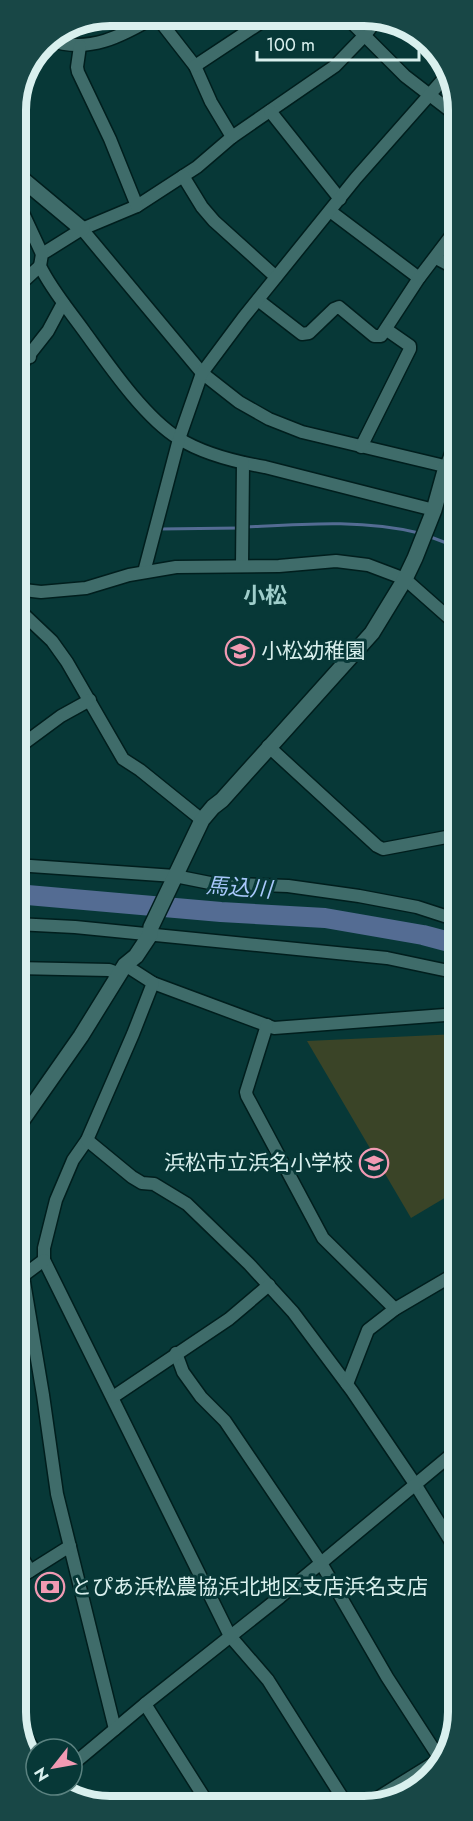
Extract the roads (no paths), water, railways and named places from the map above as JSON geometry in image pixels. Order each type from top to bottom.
[{"type":"street","points":[[59,43],[80,46],[127,33],[138,26]]},
{"type":"street","points":[[164,26],[195,66],[211,102],[232,137]]},
{"type":"street","points":[[195,66],[255,26]]},
{"type":"street","points":[[355,26],[405,76],[448,109]]},
{"type":"street","points":[[26,276],[41,260],[82,229],[137,206],[183,176],[232,137],[335,66],[372,26]]},
{"type":"street","points":[[80,46],[78,72],[110,139],[137,206]]},
{"type":"street","points":[[144,572],[179,439],[202,373],[356,178],[442,81]]},
{"type":"street","points":[[270,111],[340,199]]},
{"type":"street","points":[[183,176],[202,207],[276,277]]},
{"type":"street","points":[[26,182],[82,229],[202,373],[239,402],[269,419],[302,432],[448,467]]},
{"type":"street","points":[[330,210],[419,278]]},
{"type":"street","points":[[26,223],[41,260],[63,303],[114,372],[160,425],[179,439],[213,454],[243,463],[434,510]]},
{"type":"street","points":[[258,300],[306,335],[339,307],[374,336],[381,336],[419,278],[448,241]]},
{"type":"street","points":[[436,258],[448,264]]},
{"type":"street","points":[[26,361],[48,332],[63,303]]},
{"type":"street","points":[[362,447],[410,349],[410,346],[387,330]]},
{"type":"street","points":[[26,354],[30,357]]},
{"type":"street","points":[[242,566],[243,463]]},
{"type":"street","points":[[26,1115],[81,1036],[123,969],[136,956],[202,820],[368,639],[405,579],[448,478]]},
{"type":"street","points":[[26,590],[41,592],[86,588],[144,572],[176,567],[313,564],[336,561],[368,565],[405,579],[448,617]]},
{"type":"street","points":[[26,616],[52,641],[90,700],[123,759],[141,770],[202,820]]},
{"type":"street","points":[[26,742],[61,716],[90,700]]},
{"type":"street","points":[[268,746],[377,846],[383,849],[448,837]]},
{"type":"street","points":[[26,866],[210,883],[288,886],[359,896],[447,917]]},
{"type":"street","points":[[26,925],[150,931],[387,958],[447,971]]},
{"type":"street","points":[[26,968],[123,969],[274,1028],[447,1015]]},
{"type":"street","points":[[153,982],[87,1140],[74,1160],[56,1200],[44,1248],[44,1260],[230,1636],[268,1680],[341,1796]]},
{"type":"street","points":[[267,1025],[246,1092],[247,1096],[323,1238],[395,1310]]},
{"type":"street","points":[[87,1140],[132,1178],[154,1185],[187,1204],[293,1312],[347,1384],[416,1484],[447,1535]]},
{"type":"street","points":[[26,1274],[44,1260]]},
{"type":"street","points":[[347,1384],[369,1330],[395,1310],[447,1278]]},
{"type":"street","points":[[113,1397],[229,1319],[268,1285]]},
{"type":"street","points":[[26,1314],[44,1405],[57,1494],[115,1729]]},
{"type":"street","points":[[176,1353],[183,1372],[201,1397],[225,1421],[321,1563],[387,1677],[436,1753]]},
{"type":"street","points":[[84,1755],[447,1458]]},
{"type":"street","points":[[26,1574],[70,1546]]},
{"type":"street","points":[[26,1564],[30,1571]]},
{"type":"street","points":[[145,1704],[204,1796]]},
{"type":"street","points":[[386,1793],[425,1768]]},
{"type":"waterway","points":[[246,527],[355,524],[419,533]]},
{"type":"waterway","points":[[159,529],[240,528]]},
{"type":"waterway","points":[[428,536],[448,543]]},
{"type":"waterway","name":"馬込川","points":[[26,895],[221,912],[325,918],[447,941]]},
{"type":"place","name":"小松幼稚園","points":[[240,651]]},
{"type":"place","name":"浜松市立浜名小学校","points":[[374,1163]]},
{"type":"place","name":"とぴあ浜松農協浜北地区支店浜名支店","points":[[50,1587]]},
{"type":"district","name":"小松","points":[[265,595]]}]
